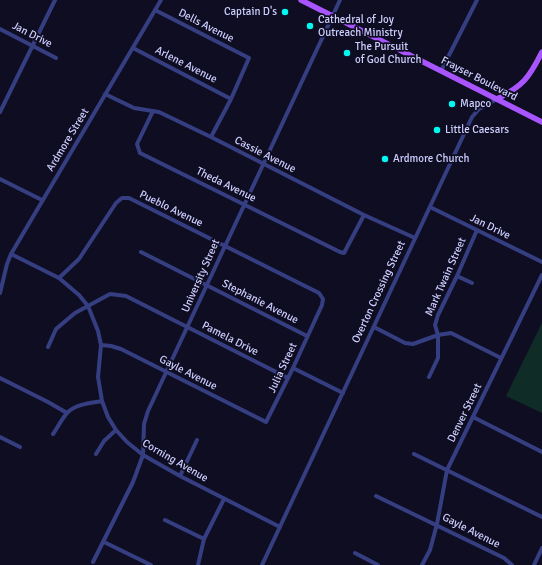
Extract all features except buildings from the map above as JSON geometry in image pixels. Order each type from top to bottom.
[{"type":"main road","name":"Frayser Boulevard","points":[[301,0],[542,122]]},
{"type":"main road","name":"Overton Crossing Street","points":[[497,99],[510,93],[526,80],[542,52]]},
{"type":"street","points":[[0,112],[55,0]]},
{"type":"street","name":"Ardmore Street","points":[[0,293],[11,254],[160,0]]},
{"type":"street","name":"University Street","points":[[93,562],[133,482],[143,455],[144,424],[148,411],[188,327],[224,245],[245,204],[340,0]]},
{"type":"street","points":[[440,71],[477,0]]},
{"type":"street","name":"Dells Avenue","points":[[155,10],[249,58],[231,99]]},
{"type":"street","name":"Jan Drive","points":[[0,29],[56,58]]},
{"type":"street","name":"Arlene Avenue","points":[[133,48],[231,99]]},
{"type":"street","name":"Cassie Avenue","points":[[106,94],[134,108],[159,112],[212,137],[364,216],[415,238]]},
{"type":"street","points":[[212,137],[231,99]]},
{"type":"street","name":"Overton Crossing Street","points":[[262,565],[474,114],[484,105],[497,99]]},
{"type":"street","name":"Theda Avenue","points":[[153,111],[137,144],[140,153],[340,252],[344,253],[364,216]]},
{"type":"street","points":[[0,179],[42,200]]},
{"type":"street","name":"Pueblo Avenue","points":[[59,278],[79,259],[116,203],[122,198],[128,198],[319,293],[323,299]]},
{"type":"street","name":"Jan Drive","points":[[430,207],[542,262]]},
{"type":"street","name":"Mark Twain Street","points":[[429,377],[438,358],[438,335],[435,325],[477,230]]},
{"type":"street","name":"Stephanie Avenue","points":[[141,252],[307,336]]},
{"type":"street","name":"Corning Avenue","points":[[11,254],[59,278],[79,295],[88,306],[98,331],[101,345],[98,377],[102,401],[108,417],[116,430],[127,442],[143,455],[180,476],[280,527]]},
{"type":"street","name":"Denver Street","points":[[422,565],[430,550],[437,524],[447,470],[542,275]]},
{"type":"street","points":[[457,276],[472,283]]},
{"type":"street","name":"Pamela Drive","points":[[48,347],[56,329],[75,313],[110,294],[126,296],[288,378]]},
{"type":"street","name":"Julia Street","points":[[266,422],[293,368],[322,305],[323,299]]},
{"type":"street","points":[[374,327],[405,343],[413,344],[438,335],[451,334],[501,358]]},
{"type":"street","name":"Gayle Avenue","points":[[101,345],[121,349],[266,422]]},
{"type":"street","points":[[293,368],[343,393]]},
{"type":"street","points":[[0,378],[67,413]]},
{"type":"street","points":[[53,434],[67,413],[80,406],[102,401]]},
{"type":"street","points":[[473,417],[542,452]]},
{"type":"street","points":[[96,454],[104,441],[116,430]]},
{"type":"street","points":[[0,437],[20,447]]},
{"type":"street","points":[[180,476],[197,440]]},
{"type":"street","points":[[414,454],[542,517]]},
{"type":"street","name":"Gayle Avenue","points":[[376,496],[437,524],[504,558],[512,565]]},
{"type":"street","points":[[198,565],[204,539],[224,499]]},
{"type":"street","points":[[165,520],[204,539]]},
{"type":"street","points":[[104,542],[151,565]]},
{"type":"street","points":[[534,565],[542,548]]},
{"type":"street","points":[[355,553],[378,565]]},
{"type":"green space","points":[[542,323],[542,413],[506,396]]},
{"type":"place","name":"Captain D's","points":[[285,12]]},
{"type":"place","name":"Cathedral of Joy Outreach Ministry","points":[[310,26]]},
{"type":"place","name":"The Pursuit of God Church","points":[[347,53]]},
{"type":"place","name":"Mapco","points":[[452,104]]},
{"type":"place","name":"Little Caesars","points":[[437,130]]},
{"type":"place","name":"Ardmore Church","points":[[385,159]]}]
